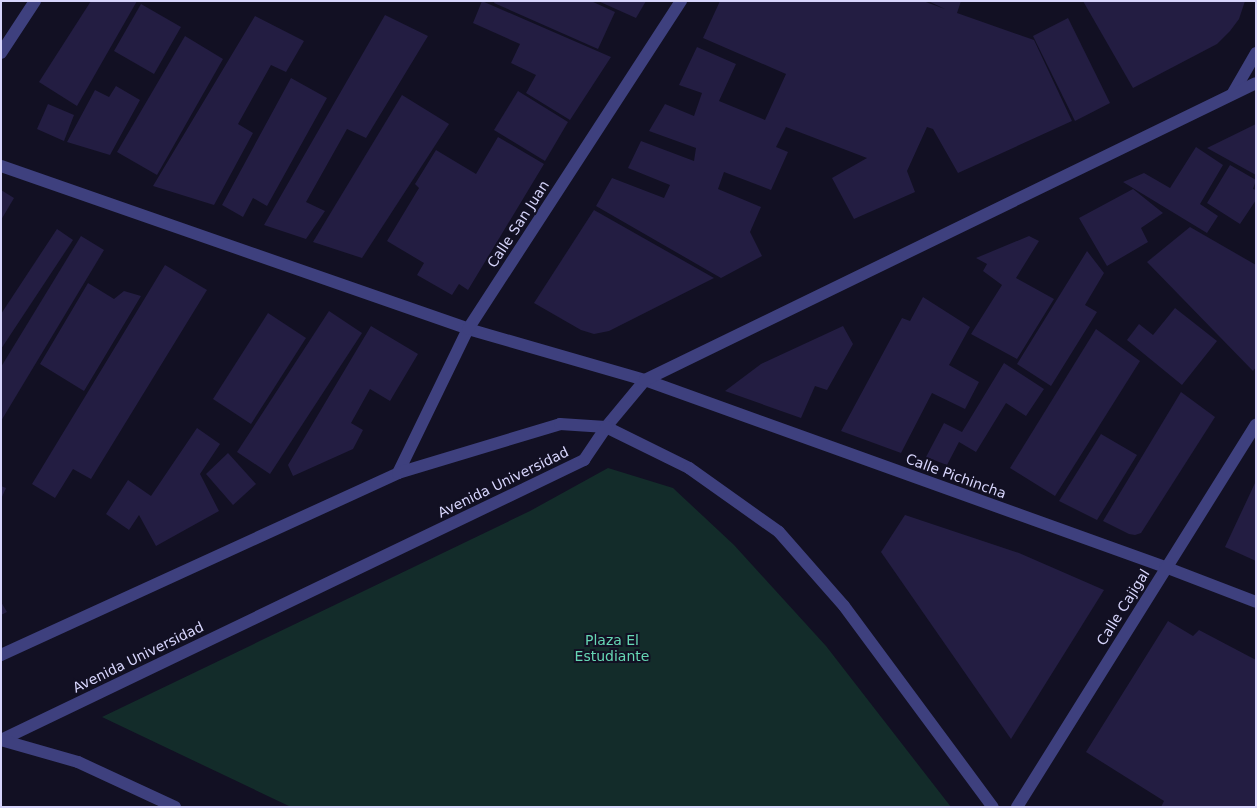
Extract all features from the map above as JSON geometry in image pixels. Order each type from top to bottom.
[{"type":"street","points":[[1,53],[35,1]]},
{"type":"street","name":"Calle San Juan","points":[[398,473],[468,328],[681,1]]},
{"type":"street","points":[[1233,93],[1256,53]]},
{"type":"street","points":[[993,807],[844,606],[779,532],[689,468],[606,428],[645,380],[1256,83]]},
{"type":"street","name":"Calle Pichincha","points":[[1,166],[468,328],[645,380],[1165,567],[1256,602]]},
{"type":"street","name":"Avenida Universidad","points":[[1,655],[398,473],[560,424],[606,428],[584,460],[1,740]]},
{"type":"street","name":"Calle Cajigal","points":[[1017,807],[1165,567],[1256,425]]},
{"type":"street","points":[[1,740],[78,762],[175,807]]},
{"type":"green space","name":"Plaza El Estudiante","points":[[608,468],[673,488],[734,545],[826,646],[951,807],[291,807],[102,717],[530,511]]},
{"type":"building","points":[[91,1],[137,1],[77,106],[39,82]]},
{"type":"building","points":[[482,1],[611,57],[570,120],[526,93],[536,75],[511,63],[520,44],[473,23]]},
{"type":"building","points":[[495,1],[591,1],[615,12],[598,49],[494,3]]},
{"type":"building","points":[[598,1],[646,1],[636,18]]},
{"type":"building","points":[[720,1],[923,1],[945,9],[928,1],[961,1],[957,13],[1034,40],[1072,121],[958,173],[933,129],[927,127],[907,171],[915,192],[854,219],[832,178],[867,158],[786,127],[776,147],[788,152],[771,190],[724,172],[718,189],[761,207],[750,232],[762,256],[721,278],[596,206],[612,178],[664,198],[670,185],[628,168],[641,141],[694,161],[696,148],[649,131],[665,104],[694,116],[702,93],[679,85],[697,47],[736,64],[719,101],[765,120],[786,74],[703,38]]},
{"type":"building","points":[[1083,1],[1245,1],[1239,19],[1217,44],[1133,88]]},
{"type":"building","points":[[141,4],[181,27],[154,74],[114,51]]},
{"type":"building","points":[[385,15],[428,36],[366,138],[347,129],[306,202],[325,211],[306,239],[264,225]]},
{"type":"building","points":[[255,16],[304,41],[286,72],[271,65],[238,124],[253,133],[214,205],[153,186]]},
{"type":"building","points":[[1068,18],[1110,103],[1075,121],[1033,36]]},
{"type":"building","points":[[185,36],[223,59],[157,175],[117,152]]},
{"type":"building","points":[[291,78],[327,98],[267,206],[253,198],[243,217],[222,205]]},
{"type":"building","points":[[116,86],[140,100],[110,155],[67,142],[95,90],[109,97]]},
{"type":"building","points":[[518,91],[568,122],[545,161],[494,130]]},
{"type":"building","points":[[402,95],[449,124],[362,258],[313,242]]},
{"type":"building","points":[[48,104],[74,115],[64,141],[37,129]]},
{"type":"building","points":[[1256,124],[1256,175],[1207,148]]},
{"type":"building","points":[[498,137],[544,164],[468,290],[459,284],[452,295],[417,275],[424,263],[387,241],[419,188],[415,184],[436,150],[476,174]]},
{"type":"building","points":[[1196,147],[1223,165],[1200,204],[1218,216],[1207,233],[1123,182],[1144,173],[1170,188]]},
{"type":"building","points":[[1230,165],[1256,180],[1253,189],[1256,190],[1256,200],[1240,224],[1207,203]]},
{"type":"building","points":[[1133,189],[1163,213],[1141,228],[1148,242],[1107,266],[1079,218]]},
{"type":"building","points":[[1,190],[14,198],[1,220]]},
{"type":"building","points":[[594,210],[714,278],[609,331],[594,334],[581,330],[534,303]]},
{"type":"building","points":[[1190,227],[1256,265],[1256,367],[1253,371],[1147,262]]},
{"type":"building","points":[[57,229],[73,240],[1,349],[1,314]]},
{"type":"building","points":[[81,236],[104,250],[1,421],[1,367]]},
{"type":"building","points":[[1029,236],[1039,241],[1016,278],[1054,299],[1017,359],[971,334],[1002,285],[983,271],[987,264],[976,258]]},
{"type":"building","points":[[1087,251],[1104,273],[1085,305],[1097,312],[1051,386],[1017,364]]},
{"type":"building","points":[[165,265],[207,290],[91,479],[73,469],[55,498],[32,484]]},
{"type":"building","points":[[88,283],[114,299],[124,291],[141,296],[84,391],[40,364]]},
{"type":"building","points":[[923,297],[970,327],[949,365],[979,382],[965,409],[932,393],[901,453],[841,431],[902,318],[910,321]]},
{"type":"building","points":[[1175,308],[1217,341],[1182,385],[1127,340],[1139,324],[1153,335]]},
{"type":"building","points":[[329,311],[362,333],[270,474],[237,452]]},
{"type":"building","points":[[268,313],[306,338],[251,424],[213,399]]},
{"type":"building","points":[[371,326],[418,354],[390,401],[370,389],[351,423],[363,430],[353,449],[293,476],[288,465]]},
{"type":"building","points":[[843,326],[853,344],[827,390],[815,386],[801,418],[725,391],[761,364]]},
{"type":"building","points":[[1096,329],[1140,361],[1055,496],[1010,468]]},
{"type":"building","points":[[1004,363],[1044,389],[1026,416],[1006,403],[976,452],[959,442],[947,465],[926,457],[944,423],[962,432]]},
{"type":"building","points":[[1181,392],[1215,417],[1141,533],[1129,534],[1103,521]]},
{"type":"building","points":[[197,428],[220,444],[200,474],[219,511],[156,546],[139,515],[129,530],[106,514],[128,480],[151,496]]},
{"type":"building","points":[[1101,434],[1137,455],[1097,520],[1059,501]]},
{"type":"building","points":[[228,453],[256,484],[233,505],[206,474]]},
{"type":"building","points":[[1256,481],[1256,561],[1225,547]]},
{"type":"building","points":[[1,486],[6,488],[1,499]]},
{"type":"building","points":[[905,515],[1019,553],[1104,590],[1011,739],[881,552]]},
{"type":"building","points":[[1,602],[7,612],[1,615]]},
{"type":"building","points":[[1168,621],[1193,636],[1199,630],[1256,660],[1256,807],[1161,807],[1164,801],[1086,752]]}]
